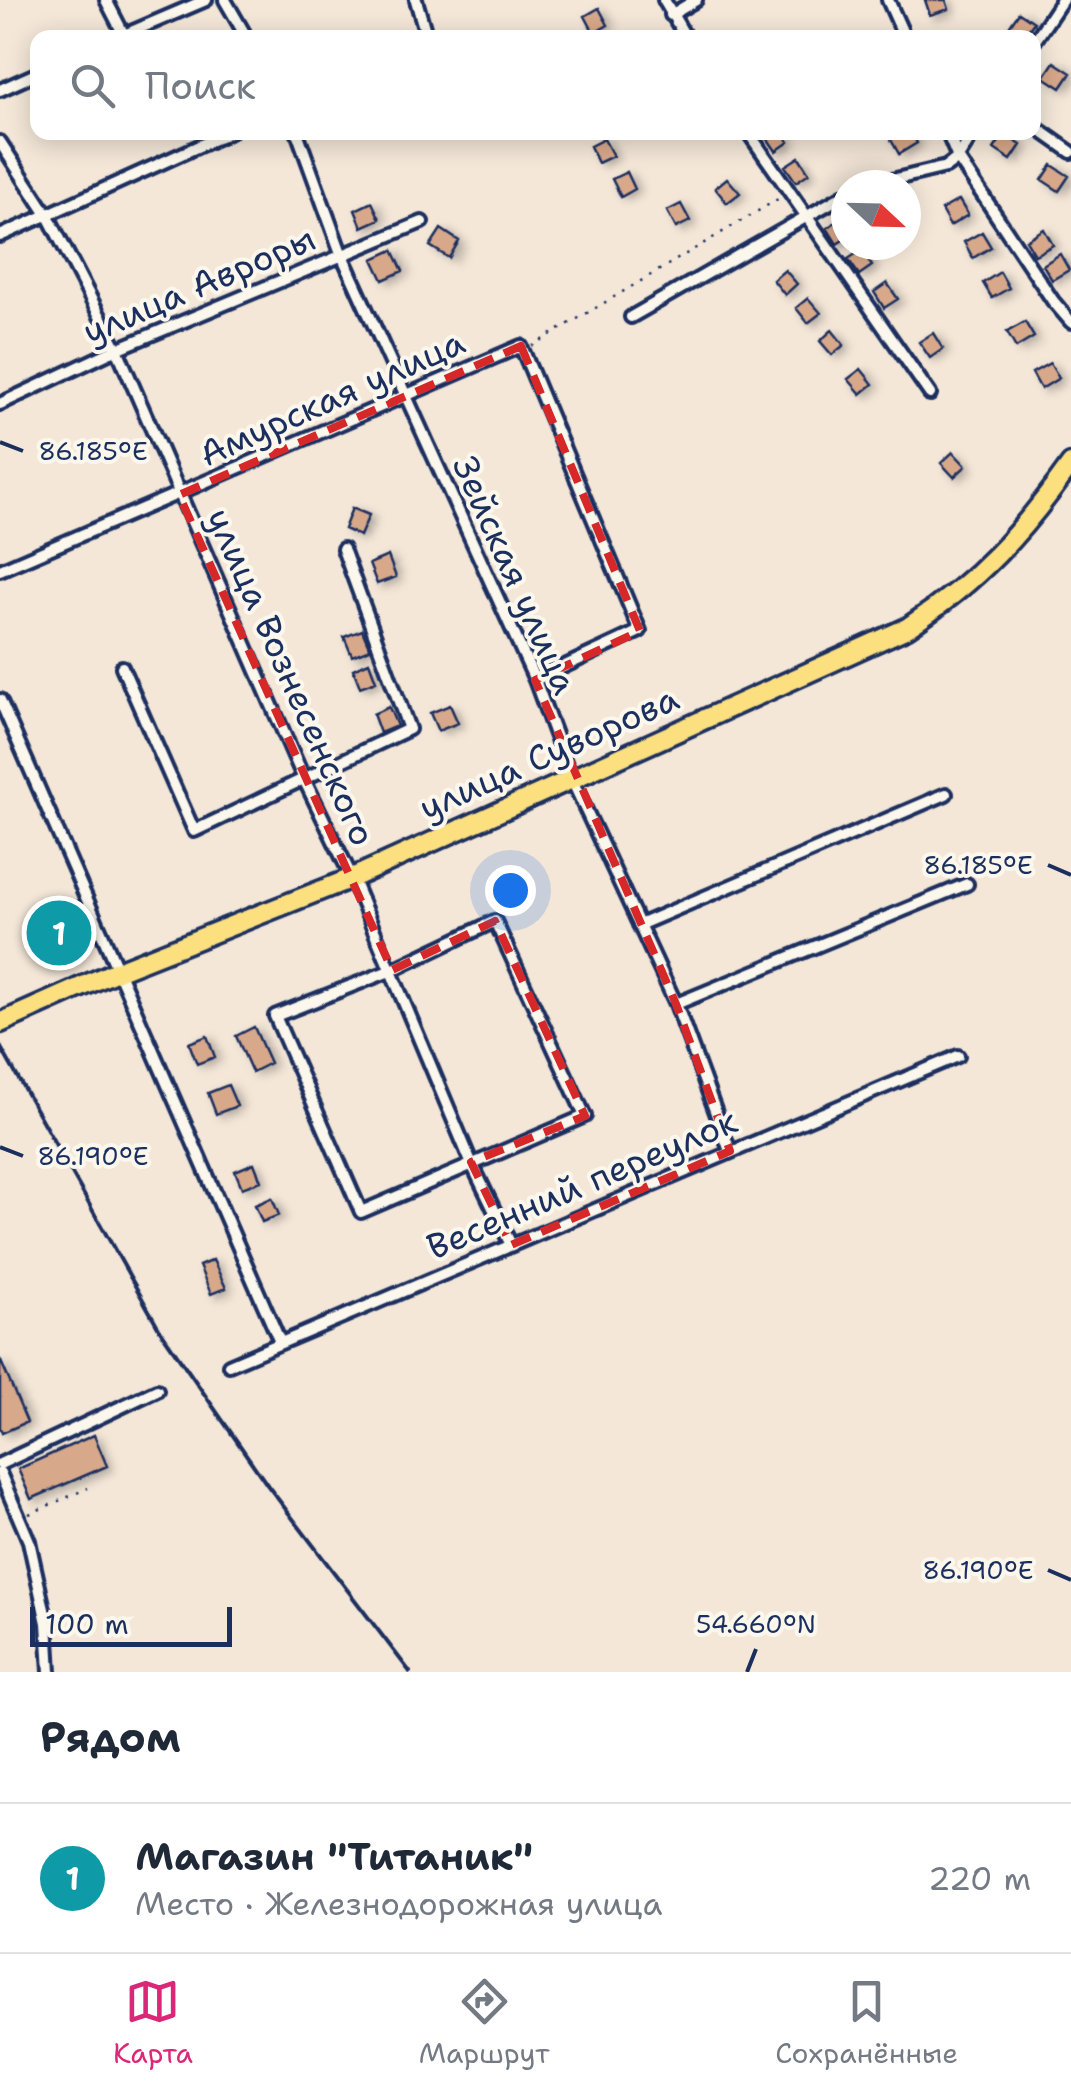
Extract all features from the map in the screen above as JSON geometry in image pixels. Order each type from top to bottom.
[{"type":"main road","name":"улица Суворова","points":[[0,1023],[118,971],[352,878],[906,628],[968,585],[996,558],[1071,464]]},
{"type":"street","points":[[106,0],[118,30]]},
{"type":"street","points":[[134,30],[206,0]]},
{"type":"street","points":[[225,0],[242,30]]},
{"type":"street","points":[[416,0],[424,30]]},
{"type":"street","points":[[664,0],[681,30]]},
{"type":"street","points":[[671,14],[696,0]]},
{"type":"street","points":[[888,0],[901,30]]},
{"type":"street","points":[[1041,32],[1062,0]]},
{"type":"street","points":[[0,90],[30,77]]},
{"type":"street","points":[[1041,131],[1071,152]]},
{"type":"street","points":[[0,236],[213,140]]},
{"type":"street","name":"Зейская улица","points":[[300,140],[341,253],[404,398],[536,680],[571,778],[676,1004],[730,1152]]},
{"type":"street","points":[[753,140],[930,394]]},
{"type":"street","points":[[950,140],[958,158],[1053,302],[1071,322]]},
{"type":"street","points":[[921,173],[946,167],[958,158],[969,140]]},
{"type":"street","name":"улица Вознесенского","points":[[0,142],[48,216],[117,348],[511,1245]]},
{"type":"street","points":[[632,317],[831,204]]},
{"type":"street","name":"улица Авроры","points":[[0,404],[117,348],[422,222]]},
{"type":"street","points":[[521,346],[640,632],[536,680]]},
{"type":"street","name":"Амурская улица","points":[[0,570],[521,346]]},
{"type":"street","points":[[122,668],[194,831],[410,729],[343,548]]},
{"type":"street","points":[[0,700],[280,1342]]},
{"type":"street","points":[[638,925],[946,794]]},
{"type":"street","points":[[676,1004],[967,884]]},
{"type":"street","points":[[494,921],[585,1116],[472,1162],[360,1212],[275,1016],[392,970],[494,921]]},
{"type":"street","name":"Весенний переулок","points":[[229,1365],[958,1056]]},
{"type":"street","points":[[0,1464],[157,1390]]},
{"type":"street","points":[[0,1473],[29,1541],[47,1623],[50,1672]]},
{"type":"path","points":[[521,346],[536,346],[788,194]]},
{"type":"path","points":[[20,1518],[88,1488]]},
{"type":"highlighted area","points":[[521,346],[640,631],[535,680],[676,1004],[730,1151],[511,1245],[471,1162],[585,1116],[495,921],[392,970],[179,495]]},
{"type":"building","points":[[925,0],[946,0],[949,9],[930,15]]},
{"type":"building","points":[[599,8],[608,25],[592,30],[585,16]]},
{"type":"building","points":[[1019,12],[1034,22],[1028,30],[1008,28]]},
{"type":"building","points":[[1054,62],[1071,73],[1061,88],[1044,77]]},
{"type":"building","points":[[605,140],[613,156],[598,163],[590,146]]},
{"type":"building","points":[[768,140],[788,140],[789,142],[776,151]]},
{"type":"building","points":[[891,140],[915,140],[917,143],[899,154]]},
{"type":"building","points":[[1000,140],[1013,140],[1021,145],[1011,160],[994,149]]},
{"type":"building","points":[[799,157],[809,173],[796,182],[785,166]]},
{"type":"building","points":[[1052,165],[1069,176],[1059,191],[1042,180]]},
{"type":"building","points":[[627,172],[635,189],[621,197],[612,179]]},
{"type":"building","points":[[727,178],[740,193],[727,203],[715,188]]},
{"type":"building","points":[[959,200],[968,215],[950,226],[941,210]]},
{"type":"building","points":[[372,202],[380,219],[362,227],[355,210]]},
{"type":"building","points":[[681,204],[690,221],[676,228],[667,211]]},
{"type":"building","points":[[441,229],[459,241],[449,258],[430,246]]},
{"type":"building","points":[[1044,229],[1053,245],[1035,255],[1026,240]]},
{"type":"building","points":[[982,232],[991,247],[973,258],[964,242]]},
{"type":"building","points":[[393,250],[403,271],[383,280],[373,259]]},
{"type":"building","points":[[1060,254],[1069,270],[1052,280],[1043,265]]},
{"type":"building","points":[[849,260],[868,260],[872,266],[859,275]]},
{"type":"building","points":[[785,270],[797,284],[785,295],[773,280]]},
{"type":"building","points":[[1000,272],[1009,288],[992,298],[983,283]]},
{"type":"building","points":[[887,283],[898,299],[884,308],[874,292]]},
{"type":"building","points":[[808,298],[821,313],[808,323],[796,308]]},
{"type":"building","points":[[1025,322],[1034,337],[1016,348],[1007,332]]},
{"type":"building","points":[[832,330],[844,345],[832,355],[820,341]]},
{"type":"building","points":[[933,333],[943,349],[930,358],[919,342]]},
{"type":"building","points":[[1050,363],[1059,378],[1041,389],[1032,373]]},
{"type":"building","points":[[861,369],[873,384],[861,394],[848,379]]},
{"type":"building","points":[[953,452],[966,466],[954,477],[941,463]]},
{"type":"building","points":[[352,508],[369,515],[360,536],[344,529]]},
{"type":"building","points":[[388,556],[396,577],[377,584],[369,564]]},
{"type":"building","points":[[362,630],[370,649],[352,656],[344,637]]},
{"type":"building","points":[[369,662],[376,681],[360,687],[353,669]]},
{"type":"building","points":[[450,705],[458,723],[438,731],[430,713]]},
{"type":"building","points":[[389,707],[397,726],[380,733],[373,714]]},
{"type":"building","points":[[61,908],[78,947],[56,956],[39,918]]},
{"type":"building","points":[[254,1027],[270,1063],[252,1072],[236,1036]]},
{"type":"building","points":[[207,1036],[215,1057],[197,1064],[189,1043]]},
{"type":"building","points":[[228,1085],[237,1106],[216,1114],[208,1093]]},
{"type":"building","points":[[254,1163],[261,1181],[242,1188],[235,1171]]},
{"type":"building","points":[[272,1198],[279,1215],[262,1222],[255,1205]]},
{"type":"building","points":[[213,1260],[226,1288],[211,1294],[199,1266]]},
{"type":"building","points":[[0,1359],[27,1422],[2,1433],[0,1428]]},
{"type":"building","points":[[94,1435],[107,1466],[31,1499],[18,1469]]},
{"type":"railway","points":[[0,1046],[160,1330],[268,1486],[410,1672]]},
{"type":"place","name":"Магазин \"Титаник\"","points":[[59,933]]}]
